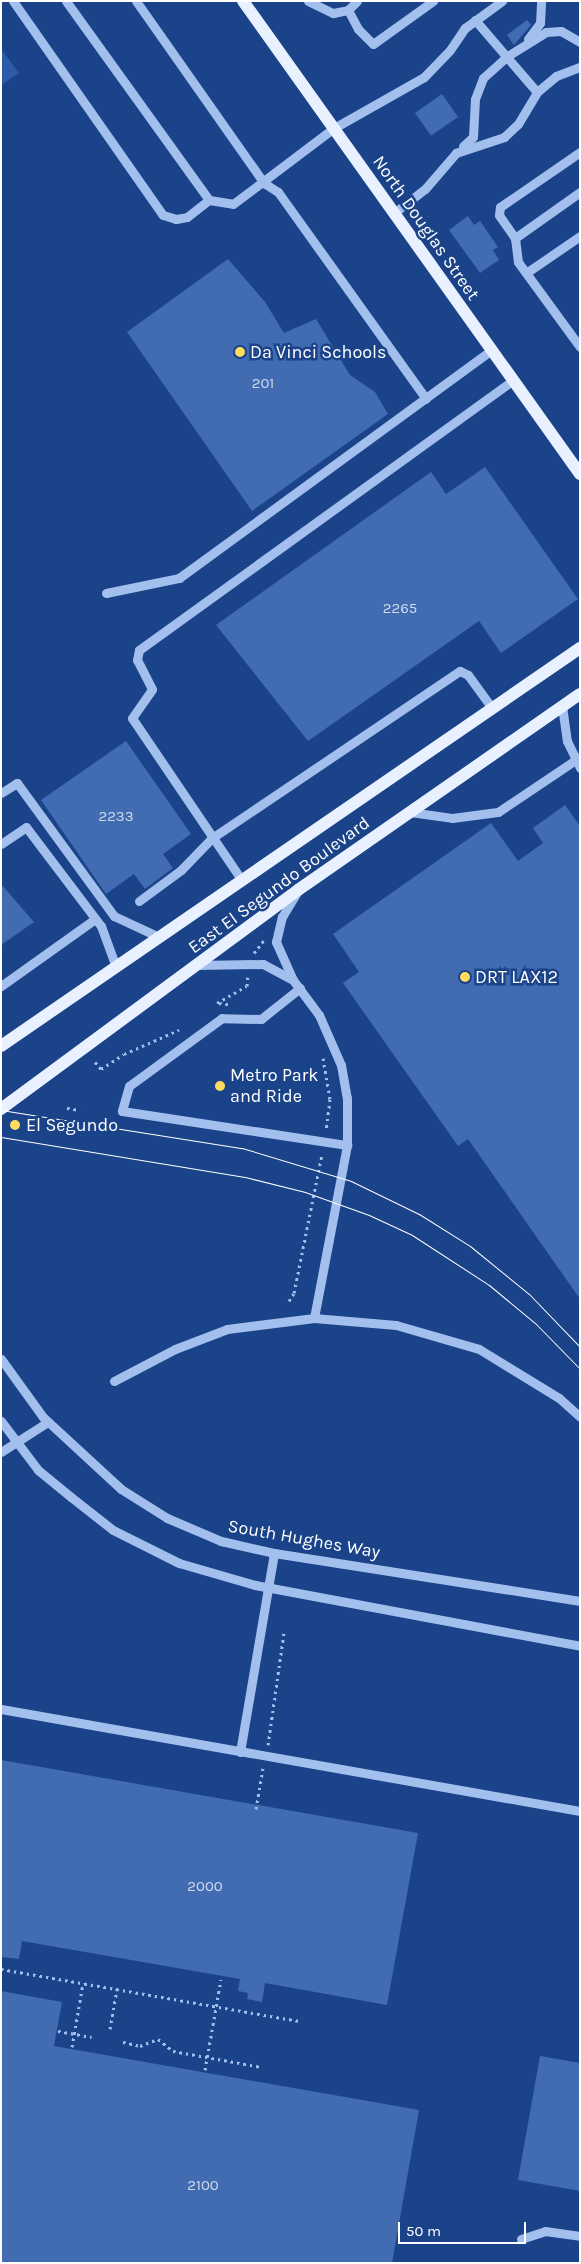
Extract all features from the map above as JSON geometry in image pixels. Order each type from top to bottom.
[{"type":"main road","name":"North Douglas Street","points":[[243,1],[580,474]]},
{"type":"main road","name":"East El Segundo Boulevard","points":[[1,1046],[241,879],[580,648]]},
{"type":"main road","name":"East El Segundo Boulevard","points":[[1,1109],[298,890],[580,694]]},
{"type":"street","points":[[13,1],[163,215],[176,220],[187,217],[209,200]]},
{"type":"street","points":[[66,1],[209,200],[233,204],[264,183],[334,128],[424,76],[476,20],[502,1]]},
{"type":"street","points":[[136,1],[264,183],[278,192],[426,399]]},
{"type":"street","points":[[308,1],[333,13],[348,10],[357,1]]},
{"type":"street","points":[[348,10],[358,29],[373,44],[433,1]]},
{"type":"street","points":[[394,213],[425,189],[456,153],[473,137],[475,99],[484,78],[526,41],[540,23],[541,1]]},
{"type":"street","points":[[476,20],[536,92]]},
{"type":"street","points":[[526,41],[546,32],[561,31],[580,42]]},
{"type":"street","points":[[456,153],[504,137],[518,124],[536,92],[556,76],[580,67]]},
{"type":"street","points":[[580,152],[500,207],[498,215],[515,238],[518,262],[580,346]]},
{"type":"street","points":[[515,238],[580,192]]},
{"type":"street","points":[[526,273],[580,236]]},
{"type":"street","points":[[106,593],[179,578],[492,350]]},
{"type":"street","points":[[241,879],[132,718],[152,689],[138,660],[139,650],[513,380]]},
{"type":"street","points":[[139,901],[181,870],[212,838],[460,671],[468,675],[492,708]]},
{"type":"street","points":[[410,812],[452,818],[498,812],[578,762],[565,734],[562,706]]},
{"type":"street","points":[[1,793],[17,783],[114,916],[159,937]]},
{"type":"street","points":[[1,844],[26,827],[96,919],[116,967]]},
{"type":"street","points":[[298,890],[276,934],[276,942],[293,980],[319,1014],[342,1065],[347,1098],[347,1145],[314,1318]]},
{"type":"street","points":[[1,986],[96,919]]},
{"type":"street","points":[[198,964],[263,964],[293,980]]},
{"type":"street","points":[[300,988],[261,1019],[222,1018],[129,1086],[122,1111],[347,1145]]},
{"type":"street","points":[[114,1381],[175,1349],[227,1329],[314,1318],[396,1325],[479,1349],[558,1398],[580,1417]]},
{"type":"street","name":"South Hughes Way","points":[[1,1359],[48,1422],[121,1489],[167,1518],[221,1541],[274,1553],[580,1601]]},
{"type":"street","points":[[1,1421],[38,1470],[113,1530],[203,1572],[268,1588],[580,1646]]},
{"type":"street","points":[[1,1452],[18,1444],[48,1422]]},
{"type":"street","points":[[240,1752],[274,1553]]},
{"type":"street","points":[[1,1709],[580,1811]]},
{"type":"street","points":[[521,2239],[545,2231],[580,2236]]},
{"type":"path","points":[[250,957],[268,935]]},
{"type":"path","points":[[231,1004],[217,1003],[247,986],[249,970]]},
{"type":"path","points":[[95,1062],[101,1069],[124,1054],[179,1030]]},
{"type":"path","points":[[289,1301],[294,1293],[324,1142],[330,1099],[320,1048]]},
{"type":"path","points":[[66,1108],[80,1110]]},
{"type":"path","points":[[268,1746],[284,1632]]},
{"type":"path","points":[[256,1809],[263,1768]]},
{"type":"path","points":[[1,1969],[299,2021]]},
{"type":"path","points":[[205,2070],[221,1979]]},
{"type":"path","points":[[72,2047],[82,1983]]},
{"type":"path","points":[[110,2029],[117,1989]]},
{"type":"path","points":[[58,2031],[90,2036]]},
{"type":"path","points":[[123,2042],[140,2046],[158,2039],[173,2050],[261,2066]]},
{"type":"shaded area","points":[[1,49],[19,73],[1,85]]},
{"type":"building","points":[[527,20],[531,25],[514,45],[507,35]]},
{"type":"building","points":[[442,94],[458,117],[431,136],[415,113]]},
{"type":"building","points":[[468,216],[474,225],[480,221],[498,247],[493,250],[499,260],[480,273],[449,230]]},
{"type":"building","points":[[228,259],[265,302],[284,333],[316,319],[350,375],[375,392],[388,414],[252,511],[127,332]]},
{"type":"building","points":[[485,467],[578,599],[501,653],[479,621],[308,741],[216,625],[431,472],[446,494]]},
{"type":"building","points":[[126,741],[191,834],[163,854],[173,868],[145,889],[134,874],[106,894],[41,800]]},
{"type":"building","name":"DRT LAX12","points":[[565,805],[580,826],[580,1299],[468,1139],[458,1146],[343,983],[359,972],[333,934],[491,823],[518,861],[543,843],[533,828]]},
{"type":"building","points":[[1,884],[34,922],[1,945]]},
{"type":"building","points":[[1,1760],[418,1833],[387,2005],[265,1983],[262,2002],[247,1999],[248,1993],[238,1991],[240,1979],[22,1941],[19,1959],[2,1957]]},
{"type":"building","points":[[1,1991],[62,2002],[54,2046],[419,2110],[392,2263],[1,2263]]},
{"type":"building","points":[[540,2056],[580,2063],[580,2191],[518,2180]]},
{"type":"tram line","points":[[1,1110],[242,1148],[351,1181],[419,1214],[470,1246],[530,1295],[580,1347]]},
{"type":"tram line","points":[[1,1137],[245,1177],[305,1192],[369,1215],[412,1235],[489,1285],[536,1324],[580,1369]]},
{"type":"place","name":"Da Vinci Schools","points":[[240,352]]},
{"type":"place","name":"DRT LAX12","points":[[465,977]]},
{"type":"place","name":"Metro Park and Ride","points":[[220,1086]]},
{"type":"place","name":"El Segundo","points":[[15,1125]]}]
